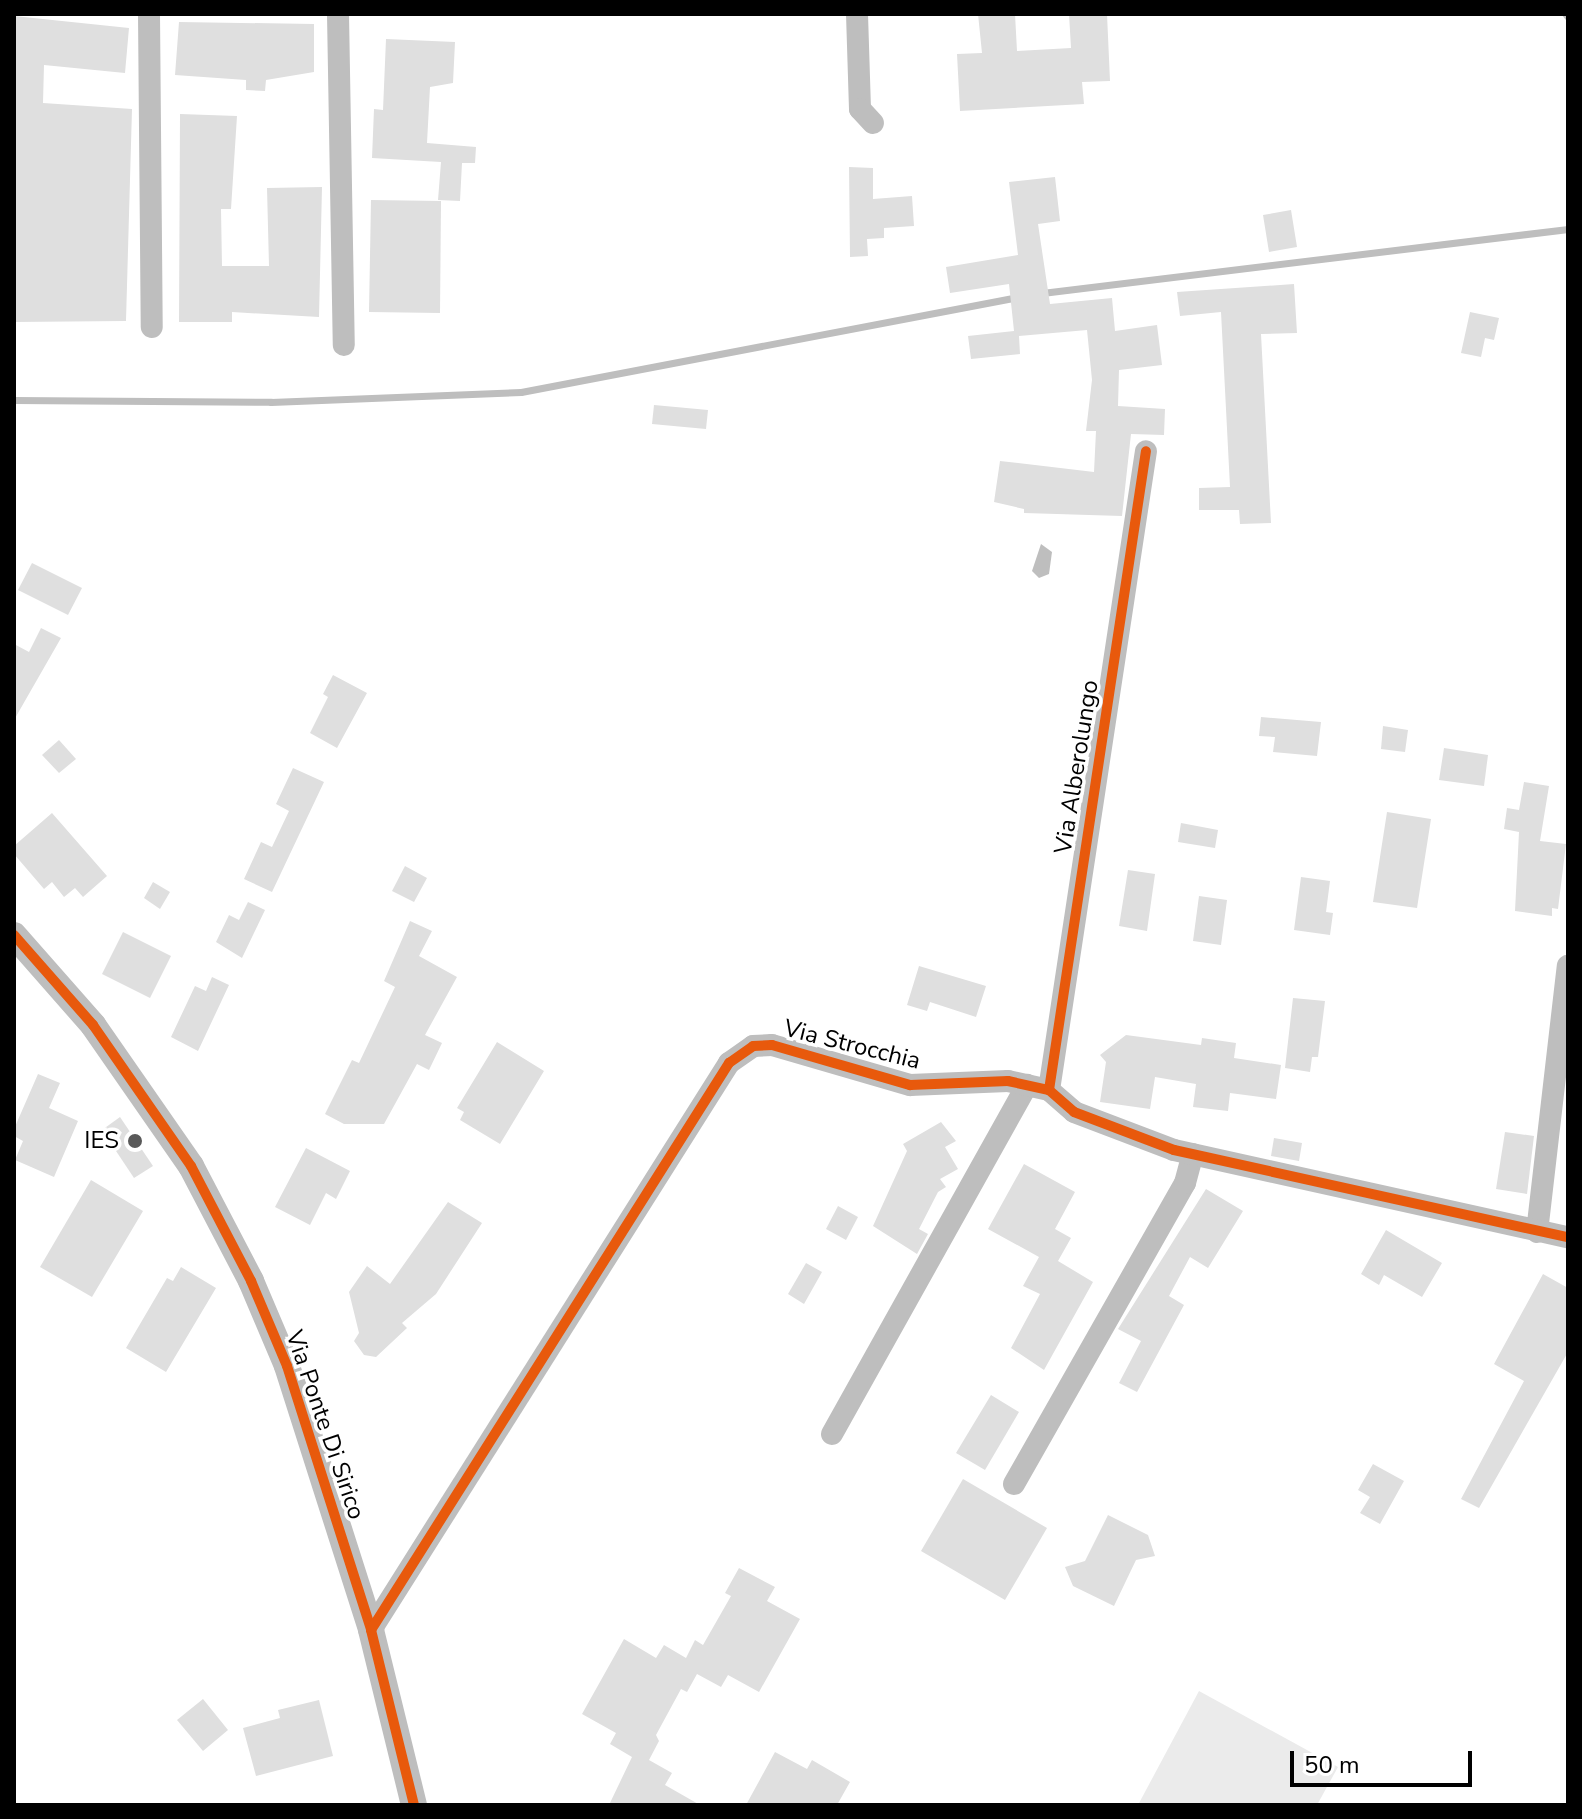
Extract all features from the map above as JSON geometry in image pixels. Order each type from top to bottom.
[{"type":"street","points":[[149,14],[152,327]]},
{"type":"street","points":[[338,14],[344,345]]},
{"type":"street","points":[[857,14],[860,109],[873,123]]},
{"type":"street","name":"Via Alberolungo","points":[[1038,1087],[1146,451]]},
{"type":"street","name":"Via Ponte Di Sirico","points":[[14,935],[93,1025],[191,1166],[251,1281],[287,1366],[371,1630],[414,1805]]},
{"type":"street","points":[[1537,1232],[1568,966]]},
{"type":"street","name":"Via Strocchia","points":[[371,1630],[736,1055],[772,1045],[910,1085],[1008,1081],[1038,1087]]},
{"type":"street","points":[[832,1434],[1038,1087],[1074,1112],[1193,1154],[1568,1237]]},
{"type":"street","points":[[1014,1484],[1185,1183],[1193,1154]]},
{"type":"shaded area","points":[[1041,544],[1052,552],[1049,574],[1039,578],[1032,571]]},
{"type":"shaded area","points":[[1199,1691],[1338,1767],[1317,1805],[1138,1805]]},
{"type":"building","points":[[978,14],[1015,14],[1017,51],[1071,48],[1069,14],[1107,14],[1110,81],[1082,82],[1084,104],[960,111],[957,54],[982,53]]},
{"type":"building","points":[[14,16],[129,28],[125,73],[44,65],[43,103],[132,109],[126,321],[14,322]]},
{"type":"building","points":[[179,22],[314,24],[314,72],[266,80],[265,91],[246,90],[246,80],[175,75]]},
{"type":"building","points":[[386,39],[455,42],[453,83],[430,87],[427,143],[476,147],[475,163],[462,163],[460,201],[438,200],[441,162],[372,158],[374,109],[383,110]]},
{"type":"building","points":[[180,114],[237,116],[231,209],[221,209],[222,266],[269,266],[267,188],[322,187],[319,317],[232,312],[232,322],[179,322]]},
{"type":"building","points":[[849,167],[873,168],[873,199],[912,196],[914,226],[884,228],[884,238],[867,239],[868,256],[850,257]]},
{"type":"building","points":[[1055,177],[1060,221],[1038,224],[1050,304],[1112,298],[1115,331],[1157,325],[1162,365],[1119,370],[1118,406],[1165,409],[1164,435],[1131,434],[1122,516],[1024,513],[1024,509],[994,502],[1000,461],[1094,472],[1096,431],[1086,431],[1092,380],[1087,330],[1019,336],[1020,354],[971,359],[968,336],[1014,331],[1009,284],[950,293],[946,267],[1018,255],[1009,182]]},
{"type":"building","points":[[371,200],[441,201],[440,313],[369,312]]},
{"type":"building","points":[[1291,210],[1297,247],[1269,252],[1263,215]]},
{"type":"building","points":[[1294,284],[1297,333],[1261,334],[1271,523],[1240,524],[1239,510],[1199,510],[1199,488],[1230,487],[1221,312],[1180,316],[1177,292]]},
{"type":"building","points":[[1470,312],[1499,318],[1494,340],[1485,338],[1481,357],[1461,353]]},
{"type":"building","points":[[654,405],[708,410],[706,429],[652,424]]},
{"type":"building","points":[[32,563],[82,588],[68,615],[18,590]]},
{"type":"building","points":[[41,628],[61,638],[14,720],[14,644],[29,652]]},
{"type":"building","points":[[333,675],[367,693],[337,748],[310,733],[328,697],[323,694]]},
{"type":"building","points":[[1261,717],[1321,722],[1317,756],[1273,752],[1275,737],[1259,736]]},
{"type":"building","points":[[1383,726],[1408,730],[1405,752],[1381,749]]},
{"type":"building","points":[[59,740],[76,759],[59,773],[42,755]]},
{"type":"building","points":[[1444,748],[1488,755],[1484,786],[1439,780]]},
{"type":"building","points":[[293,768],[324,782],[272,892],[244,879],[261,842],[272,847],[289,811],[276,804]]},
{"type":"building","points":[[1524,782],[1549,786],[1540,841],[1566,844],[1558,909],[1552,908],[1552,916],[1515,911],[1519,832],[1504,829],[1507,808],[1519,810]]},
{"type":"building","points":[[1387,812],[1431,819],[1417,908],[1373,902]]},
{"type":"building","points":[[52,813],[107,876],[83,897],[75,888],[64,897],[52,882],[44,889],[14,854],[14,846]]},
{"type":"building","points":[[1181,823],[1218,830],[1215,848],[1178,842]]},
{"type":"building","points":[[405,866],[427,878],[414,902],[392,891]]},
{"type":"building","points":[[1128,870],[1155,874],[1147,931],[1119,926]]},
{"type":"building","points":[[1301,877],[1330,881],[1326,912],[1333,913],[1330,935],[1294,930]]},
{"type":"building","points":[[153,882],[170,892],[160,909],[144,898]]},
{"type":"building","points":[[1199,896],[1227,900],[1221,945],[1193,941]]},
{"type":"building","points":[[248,902],[265,910],[242,958],[216,942],[229,915],[239,920]]},
{"type":"building","points":[[410,921],[432,931],[419,956],[457,977],[425,1035],[442,1043],[429,1070],[417,1064],[384,1124],[344,1124],[325,1114],[352,1060],[359,1063],[395,987],[384,981]]},
{"type":"building","points":[[123,932],[171,956],[150,998],[102,974]]},
{"type":"building","points":[[919,966],[986,986],[976,1017],[930,1002],[927,1011],[907,1005]]},
{"type":"building","points":[[212,977],[229,985],[198,1051],[171,1037],[195,986],[206,991]]},
{"type":"building","points":[[1293,998],[1325,1001],[1318,1057],[1312,1057],[1310,1072],[1285,1068]]},
{"type":"building","points":[[1126,1035],[1201,1045],[1202,1038],[1236,1043],[1234,1058],[1281,1065],[1276,1099],[1230,1093],[1228,1111],[1193,1107],[1196,1084],[1155,1077],[1150,1109],[1100,1102],[1106,1062],[1100,1055]]},
{"type":"building","points":[[497,1042],[544,1071],[500,1144],[460,1120],[464,1112],[457,1108]]},
{"type":"building","points":[[38,1074],[60,1083],[49,1108],[78,1121],[54,1177],[15,1160],[23,1141],[14,1136],[14,1129]]},
{"type":"building","points":[[120,1117],[153,1166],[134,1178],[102,1130]]},
{"type":"building","points":[[941,1122],[956,1141],[945,1147],[958,1169],[940,1179],[946,1187],[938,1192],[919,1229],[928,1234],[917,1254],[873,1226],[907,1151],[903,1144]]},
{"type":"building","points":[[1505,1132],[1534,1136],[1527,1194],[1496,1189]]},
{"type":"building","points":[[1274,1138],[1302,1143],[1299,1161],[1271,1156]]},
{"type":"building","points":[[306,1148],[350,1171],[336,1199],[326,1193],[310,1225],[275,1207]]},
{"type":"building","points":[[1024,1164],[1075,1192],[1055,1229],[1071,1238],[1058,1261],[1093,1282],[1044,1370],[1011,1348],[1040,1294],[1023,1286],[1039,1257],[988,1229]]},
{"type":"building","points":[[91,1180],[143,1211],[92,1297],[40,1267]]},
{"type":"building","points":[[1206,1189],[1243,1211],[1208,1268],[1190,1257],[1169,1296],[1184,1305],[1137,1392],[1119,1383],[1141,1341],[1118,1329]]},
{"type":"building","points":[[448,1202],[482,1223],[436,1294],[402,1323],[407,1328],[376,1357],[364,1355],[354,1341],[359,1333],[349,1292],[367,1266],[390,1284]]},
{"type":"building","points":[[838,1206],[858,1217],[846,1240],[826,1229]]},
{"type":"building","points":[[1386,1230],[1442,1263],[1422,1297],[1384,1275],[1379,1285],[1361,1274]]},
{"type":"building","points":[[806,1263],[822,1272],[804,1304],[788,1294]]},
{"type":"building","points":[[181,1267],[216,1288],[166,1372],[126,1348],[167,1278],[173,1281]]},
{"type":"building","points":[[1543,1274],[1568,1288],[1568,1352],[1479,1508],[1461,1499],[1524,1381],[1494,1364]]},
{"type":"building","points":[[991,1395],[1019,1412],[985,1470],[956,1453]]},
{"type":"building","points":[[1373,1464],[1404,1481],[1380,1524],[1360,1513],[1370,1497],[1358,1490]]},
{"type":"building","points":[[963,1479],[1047,1528],[1005,1600],[921,1551]]},
{"type":"building","points":[[1108,1515],[1148,1535],[1155,1556],[1136,1560],[1114,1606],[1073,1586],[1065,1567],[1085,1561]]},
{"type":"building","points":[[739,1568],[775,1587],[767,1601],[800,1619],[759,1692],[728,1675],[721,1687],[697,1674],[687,1692],[681,1689],[656,1735],[659,1741],[649,1760],[672,1773],[665,1785],[700,1805],[609,1805],[632,1757],[610,1744],[616,1733],[582,1714],[624,1639],[656,1658],[664,1645],[686,1658],[695,1640],[703,1645],[731,1596],[725,1593]]},
{"type":"building","points":[[203,1699],[228,1730],[203,1751],[177,1720]]},
{"type":"building","points":[[319,1700],[333,1756],[256,1776],[243,1728],[280,1718],[278,1710]]},
{"type":"building","points":[[775,1752],[807,1769],[812,1760],[850,1782],[837,1805],[746,1805]]},
{"type":"waterway","points":[[1042,293],[1568,229]]},
{"type":"waterway","points":[[14,400],[271,402],[521,392],[1018,297]]},
{"type":"railway","points":[[1565,14],[1568,18]]},
{"type":"cycle path","points":[[1049,1090],[1146,451]]},
{"type":"cycle path","points":[[14,935],[93,1025],[191,1166],[251,1281],[287,1366],[371,1630],[414,1805]]},
{"type":"cycle path","points":[[371,1630],[729,1063],[753,1046],[772,1045],[910,1085],[1008,1081],[1049,1090],[1074,1112],[1174,1150],[1568,1237]]},
{"type":"place","name":"IES","points":[[135,1141]]}]
